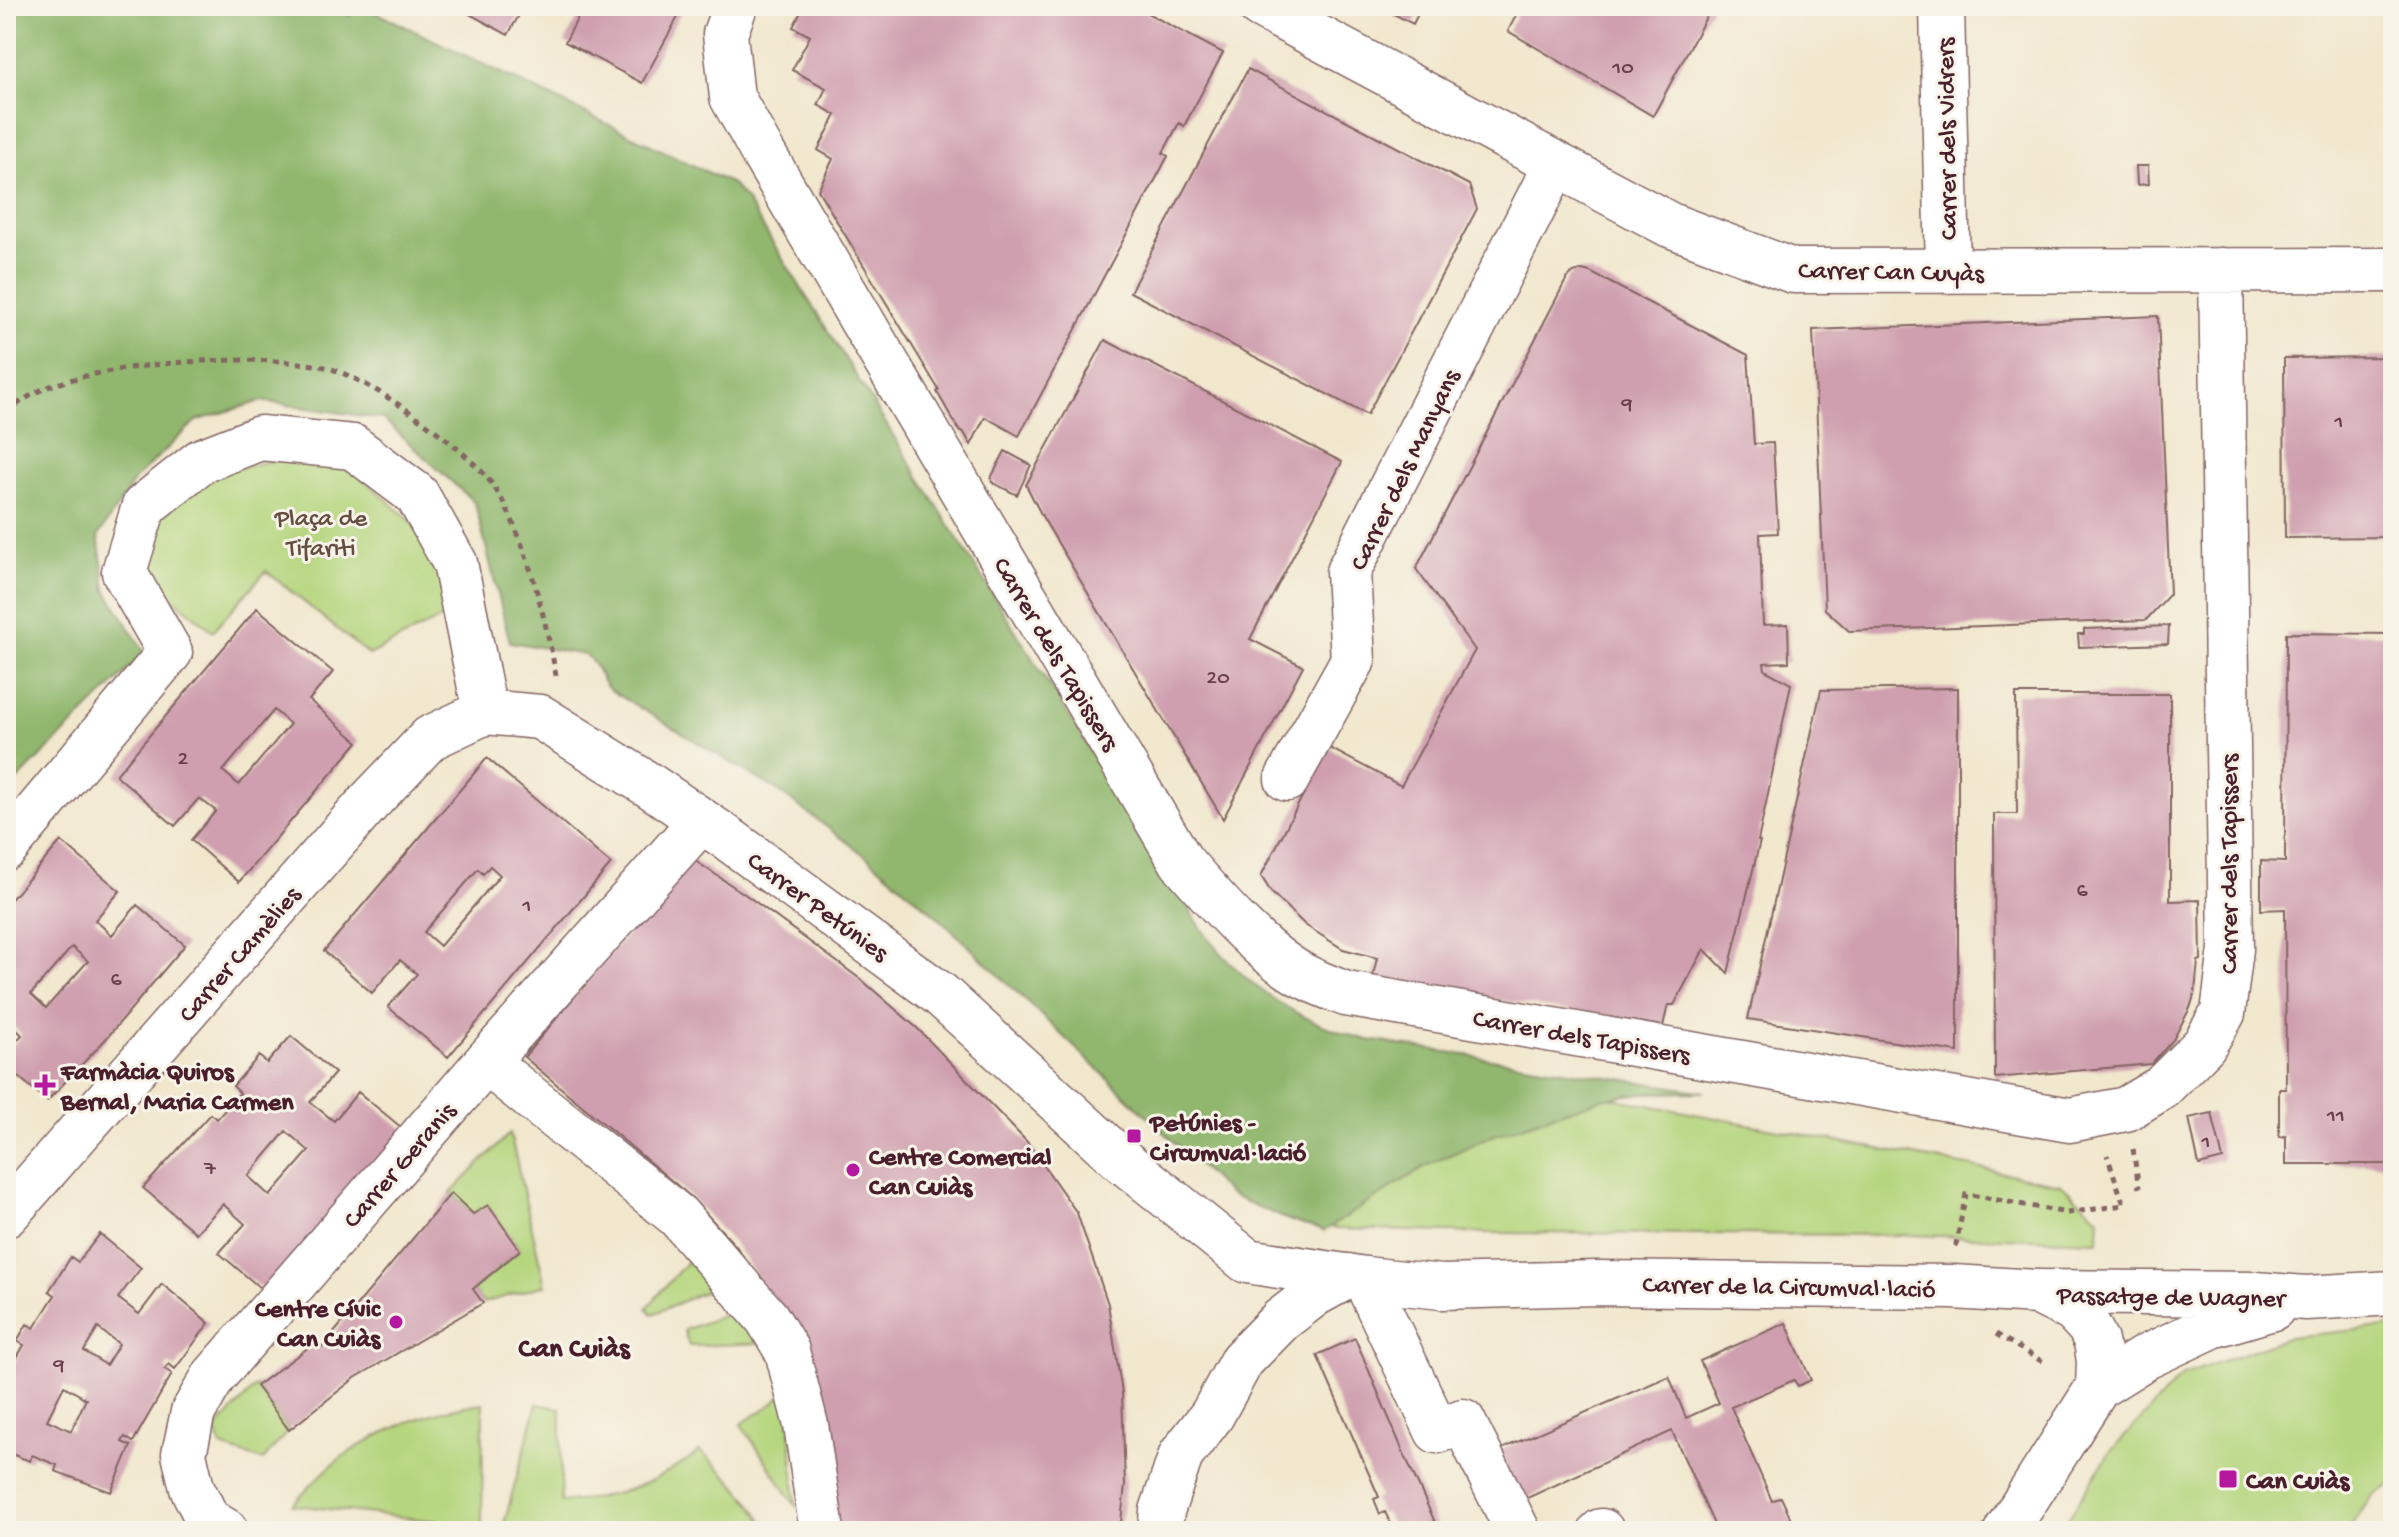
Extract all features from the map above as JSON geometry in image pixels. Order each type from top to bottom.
[{"type":"street","name":"Carrer dels Tapissers","points":[[735,6],[725,34],[732,97],[1181,861],[1218,903],[1299,974],[1346,994],[1378,1000],[2070,1120],[2126,1109],[2161,1088],[2204,1045],[2223,1013],[2231,949],[2221,270]]},
{"type":"street","name":"Carrer Can Cuyàs","points":[[1260,6],[1670,225],[1793,271],[2393,270]]},
{"type":"street","name":"Carrer dels Vidrers","points":[[1942,6],[1948,271]]},
{"type":"street","name":"Carrer dels Manyans","points":[[1287,779],[1353,660],[1348,572],[1556,164]]},
{"type":"street","points":[[6,848],[170,652],[124,572],[144,506],[201,461],[260,438],[353,447],[417,495],[455,563],[485,712]]},
{"type":"street","name":"Carrer Petúnies","points":[[485,712],[540,717],[652,787],[818,903],[941,995],[1119,1158],[1247,1261]]},
{"type":"street","name":"Carrer Camèlies","points":[[6,1215],[370,801],[430,738],[485,712]]},
{"type":"street","name":"Carrer Geranis","points":[[226,1531],[208,1520],[192,1488],[184,1454],[193,1412],[214,1376],[486,1062],[700,822]]},
{"type":"street","points":[[486,1062],[678,1216],[767,1318],[787,1351],[806,1425],[822,1531]]},
{"type":"street","name":"Carrer de la Circumval·lació","points":[[1247,1261],[1442,1287],[1597,1283],[1953,1287],[2037,1292],[2073,1310],[2089,1327],[2096,1341],[2098,1387]]},
{"type":"street","points":[[1160,1531],[1162,1511],[1181,1455],[1212,1415],[1242,1360],[1281,1320],[1315,1294],[1357,1278],[1437,1431],[1463,1421],[1518,1531]]},
{"type":"street","name":"Passatge de Wagner","points":[[2037,1292],[2255,1294],[2306,1298],[2393,1293]]},
{"type":"street","name":"Passatge de Wagner","points":[[2098,1387],[2146,1357],[2212,1326],[2306,1298]]},
{"type":"street","points":[[2006,1531],[2098,1387]]},
{"type":"path","points":[[1957,1241],[1966,1194],[2067,1213],[2124,1205],[2105,1149]]},
{"type":"path","points":[[1990,1331],[2043,1362]]},
{"type":"green space","points":[[6,6],[329,6],[350,16],[357,6],[363,6],[732,184],[746,200],[1203,931],[1238,970],[1297,1013],[1319,1024],[1368,1040],[1705,1092],[1642,1093],[1601,1099],[1486,1138],[1426,1166],[1324,1231],[1291,1221],[1230,1195],[938,917],[871,860],[777,790],[610,690],[593,662],[585,655],[510,642],[475,503],[383,419],[261,401],[196,421],[136,478],[98,536],[106,590],[145,653],[6,791]]},
{"type":"green space","name":"Plaça de Tifariti","points":[[299,456],[354,471],[413,523],[440,569],[451,613],[369,655],[266,571],[213,631],[146,576],[161,516],[211,473]]},
{"type":"green space","points":[[1246,1028],[2061,1184],[2099,1218],[2098,1241],[1907,1235],[1486,1233],[1336,1229],[1247,1189]]},
{"type":"green space","points":[[510,1133],[545,1285],[483,1303],[473,1289],[520,1250],[488,1206],[473,1214],[451,1193]]},
{"type":"green space","points":[[702,1244],[731,1280],[653,1314],[647,1308]]},
{"type":"green space","points":[[751,1305],[767,1343],[689,1346],[684,1330]]},
{"type":"green space","points":[[2393,1326],[2393,1484],[2373,1495],[2347,1531],[2060,1531],[2110,1452],[2183,1375],[2289,1337]]},
{"type":"green space","points":[[256,1386],[289,1430],[263,1460],[221,1447],[216,1429]]},
{"type":"green space","points":[[787,1390],[796,1506],[741,1424],[774,1403]]},
{"type":"green space","points":[[483,1403],[482,1526],[292,1505],[335,1462],[375,1437],[427,1416]]},
{"type":"green space","points":[[537,1404],[561,1408],[561,1502],[598,1498],[634,1487],[668,1472],[700,1451],[738,1488],[769,1531],[502,1531]]},
{"type":"building","points":[[455,6],[524,6],[508,35]]},
{"type":"building","points":[[584,6],[684,6],[642,83],[565,42]]},
{"type":"building","points":[[804,6],[1134,6],[1223,53],[1184,126],[1179,123],[1163,153],[1168,156],[1019,436],[985,417],[971,445],[963,431],[960,432],[937,392],[939,390],[818,190],[833,159],[818,150],[836,115],[818,105],[826,88],[792,70],[810,36],[793,27]]},
{"type":"building","points":[[1378,6],[1422,6],[1413,24]]},
{"type":"building","points":[[1521,6],[1712,6],[1653,116],[1508,31]]},
{"type":"building","points":[[1248,69],[1469,185],[1477,209],[1367,415],[1130,292]]},
{"type":"building","points":[[2136,166],[2148,166],[2149,184],[2137,185]]},
{"type":"building","points":[[1582,270],[1748,355],[1754,444],[1773,443],[1778,533],[1760,534],[1763,625],[1788,624],[1789,662],[1764,663],[1765,670],[1791,684],[1760,841],[1728,973],[1704,949],[1674,1005],[1668,1005],[1663,1026],[1372,980],[1377,958],[1343,949],[1305,925],[1271,892],[1261,876],[1328,747],[1401,786],[1475,650],[1416,569],[1566,280],[1571,274]]},
{"type":"building","points":[[2158,316],[2170,594],[2146,620],[1849,631],[1825,609],[1813,330]]},
{"type":"building","points":[[1105,340],[1342,462],[1250,639],[1303,666],[1223,819],[1026,485]]},
{"type":"building","points":[[2393,357],[2393,537],[2285,538],[2284,358]]},
{"type":"building","points":[[1005,451],[1031,465],[1017,495],[993,483],[991,478]]},
{"type":"building","points":[[257,608],[333,672],[309,700],[358,742],[239,882],[191,840],[216,811],[199,798],[175,826],[116,775]],"holes":[[[274,710],[290,724],[239,785],[223,771]]]},
{"type":"building","points":[[2169,626],[2168,644],[2079,647],[2078,634],[2084,634],[2084,629]]},
{"type":"building","points":[[2286,633],[2393,634],[2393,1164],[2286,1164],[2286,1136],[2279,1137],[2279,1089],[2286,1089],[2285,909],[2261,910],[2261,861],[2285,862]]},
{"type":"building","points":[[1958,688],[1958,1052],[1748,1019],[1821,690]]},
{"type":"building","points":[[2016,694],[2170,694],[2170,901],[2200,900],[2201,960],[2198,961],[2190,1008],[2173,1040],[2151,1064],[1995,1078],[1994,814],[2017,814]]},
{"type":"building","points":[[487,758],[611,864],[448,1057],[388,1007],[417,974],[400,960],[372,993],[324,951]],"holes":[[[490,866],[500,875],[440,946],[424,932],[478,869],[483,874]]]},
{"type":"building","points":[[61,841],[120,891],[95,920],[112,935],[137,905],[185,945],[105,1040],[47,1101],[6,1066],[6,1052],[22,1035],[6,1019],[6,905]],"holes":[[[72,947],[88,961],[46,1008],[31,994]]]},
{"type":"building","name":"Centre Comercial Can Cuiàs","points":[[691,858],[863,981],[917,1028],[1028,1143],[1077,1213],[1108,1304],[1122,1392],[1125,1485],[1120,1531],[839,1531],[769,1294],[736,1246],[691,1197],[524,1057]]},
{"type":"building","points":[[291,1036],[335,1073],[310,1102],[334,1121],[358,1092],[407,1132],[265,1292],[219,1253],[245,1224],[223,1204],[196,1233],[143,1188],[210,1114],[217,1119],[240,1093],[233,1086],[259,1056],[267,1063]],"holes":[[[286,1131],[309,1151],[270,1196],[248,1176]]]},
{"type":"building","points":[[2212,1113],[2223,1159],[2199,1165],[2189,1118]]},
{"type":"building","name":"Centre Cívic Can Cuiàs","points":[[451,1193],[473,1214],[488,1205],[520,1250],[473,1289],[483,1303],[355,1378],[289,1430],[256,1386],[316,1342],[322,1347]]},
{"type":"building","points":[[100,1234],[141,1268],[118,1298],[139,1314],[162,1284],[209,1323],[175,1369],[169,1364],[165,1369],[172,1374],[133,1442],[125,1437],[122,1442],[131,1446],[111,1492],[55,1471],[57,1465],[32,1455],[30,1461],[6,1452],[6,1362],[12,1366],[24,1345],[17,1341],[27,1324],[34,1328],[55,1295],[49,1291],[71,1257],[78,1262]],"holes":[[[98,1328],[119,1344],[106,1365],[84,1351]],[[64,1386],[86,1399],[71,1431],[47,1420]]]},
{"type":"building","points":[[1786,1323],[1811,1380],[1798,1386],[1794,1380],[1731,1407],[1772,1501],[1781,1497],[1795,1528],[1789,1531],[1717,1531],[1672,1431],[1521,1501],[1499,1450],[1669,1376],[1686,1418],[1719,1403],[1700,1361]]},
{"type":"building","points":[[1355,1338],[1439,1531],[1394,1531],[1385,1512],[1380,1514],[1374,1499],[1379,1497],[1317,1355]]},
{"type":"place","name":"Farmàcia Quiros Bernal, Maria Carmen","points":[[45,1085]]},
{"type":"place","name":"Petúnies - Circumval·lació","points":[[1134,1136]]},
{"type":"place","name":"Centre Comercial Can Cuiàs","points":[[853,1170]]},
{"type":"place","name":"Centre Cívic Can Cuiàs","points":[[396,1322]]},
{"type":"place","name":"Can Cuiàs","points":[[2228,1479]]},
{"type":"district","name":"Can Cuiàs","points":[[574,1346]]}]
